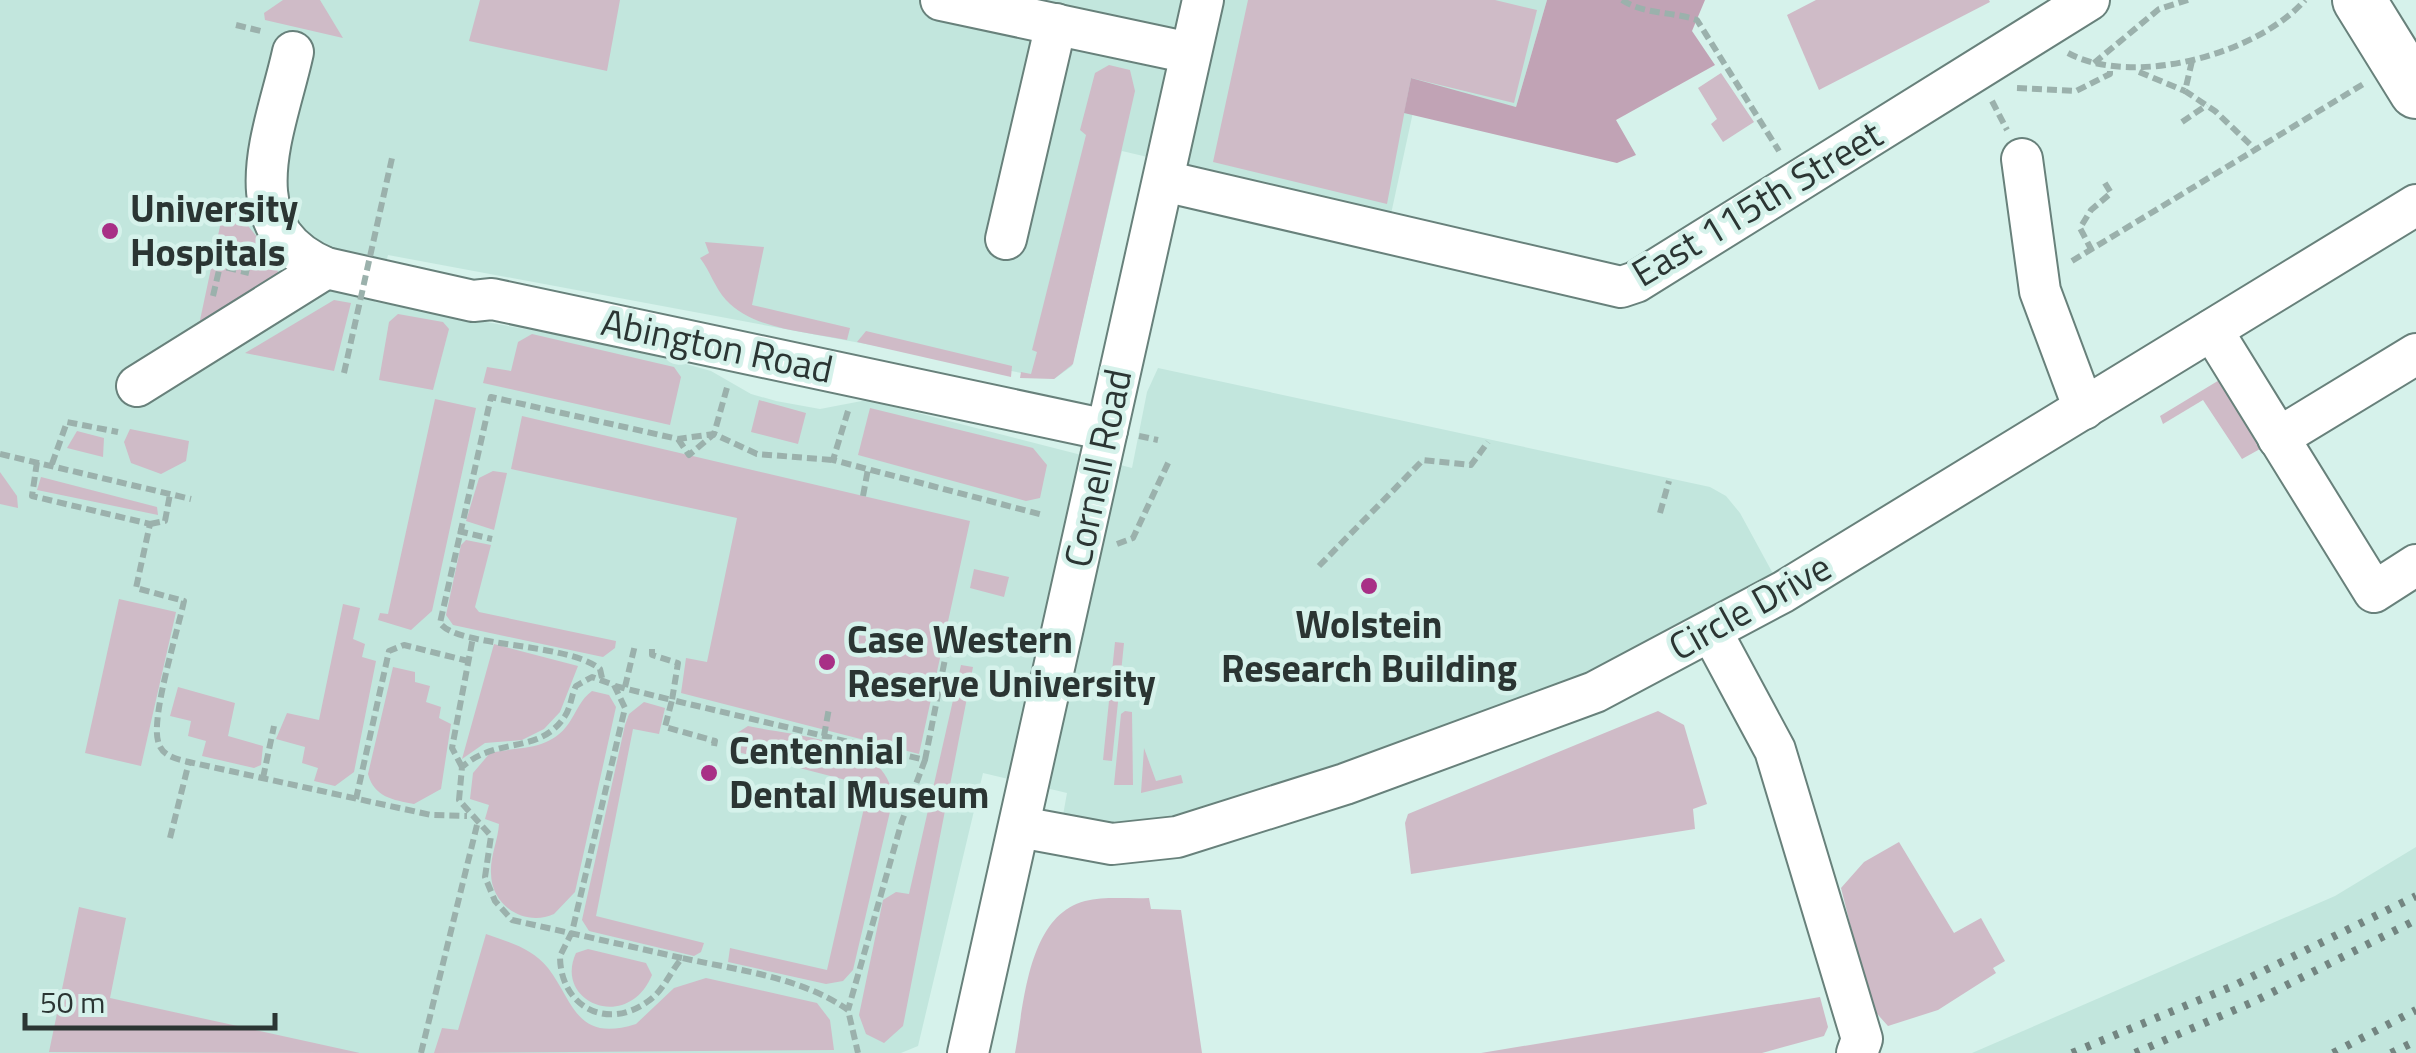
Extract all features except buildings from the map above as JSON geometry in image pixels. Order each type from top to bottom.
[{"type":"main road","points":[[2359,0],[2416,92]]},
{"type":"street","points":[[941,0],[1190,53]]},
{"type":"street","name":"Cornell Road","points":[[968,1053],[1203,0]]},
{"type":"street","name":"East 115th Street","points":[[1164,181],[1621,287],[1990,84],[2089,0]]},
{"type":"street","points":[[1006,239],[1056,24]]},
{"type":"street","points":[[293,52],[263,191],[272,224],[303,259],[326,268]]},
{"type":"street","points":[[2022,159],[2040,291],[2084,409]]},
{"type":"street","name":"Circle Drive","points":[[1020,826],[1112,844],[1177,836],[1224,824],[1595,692],[1711,631],[2416,205]]},
{"type":"street","points":[[137,386],[326,268]]},
{"type":"street","name":"Abington Road","points":[[326,268],[472,300],[492,299],[702,341],[1107,430]]},
{"type":"street","points":[[2212,330],[2374,592],[2416,565]]},
{"type":"street","points":[[2278,438],[2416,354]]},
{"type":"street","points":[[1711,631],[1775,750],[1862,1040],[1857,1053]]},
{"type":"path","points":[[1622,0],[1644,12],[1674,12],[1697,20],[1785,161]]},
{"type":"path","points":[[2094,63],[2158,9],[2188,0]]},
{"type":"path","points":[[2063,50],[2110,68],[2192,60],[2280,21],[2305,0]]},
{"type":"path","points":[[2184,91],[2192,60]]},
{"type":"path","points":[[1990,84],[2076,91],[2110,74],[2110,68]]},
{"type":"path","points":[[2128,68],[2207,105],[2256,150]]},
{"type":"path","points":[[2038,268],[2077,260],[2366,83]]},
{"type":"path","points":[[2182,122],[2207,105]]},
{"type":"path","points":[[344,373],[392,158]]},
{"type":"path","points":[[2092,251],[2080,228],[2091,210],[2111,194],[2103,180]]},
{"type":"path","points":[[678,439],[689,455],[714,434],[729,379]]},
{"type":"path","points":[[602,678],[600,669],[578,657],[444,630],[440,624],[458,531],[492,397],[678,439],[714,434],[757,454],[833,460],[1043,515]]},
{"type":"path","points":[[833,460],[850,406]]},
{"type":"path","points":[[52,464],[67,422],[118,432]]},
{"type":"path","points":[[1319,566],[1423,460],[1470,464],[1488,442]]},
{"type":"path","points":[[0,454],[191,499]]},
{"type":"path","points":[[1116,544],[1134,538],[1169,461]]},
{"type":"path","points":[[37,462],[32,496],[150,524],[165,521],[170,494]]},
{"type":"path","points":[[863,496],[868,469]]},
{"type":"path","points":[[1660,513],[1669,482]]},
{"type":"path","points":[[150,524],[136,588],[184,600],[158,715],[157,740],[163,752],[189,762],[431,815],[469,816]]},
{"type":"path","points":[[458,531],[492,539]]},
{"type":"path","points":[[462,766],[452,748],[473,636]]},
{"type":"path","points":[[858,1053],[848,1010],[902,822],[925,760],[947,650],[958,640],[1009,652]]},
{"type":"path","points":[[356,799],[389,652],[404,645],[468,661]]},
{"type":"path","points":[[624,688],[635,645]]},
{"type":"path","points":[[652,649],[652,655],[678,663],[665,727],[715,741],[714,746]]},
{"type":"path","points":[[848,1010],[803,987],[520,922],[505,914],[485,877],[491,836],[469,816],[456,791],[462,766],[485,750],[523,745],[543,737],[568,712],[576,686],[592,676],[624,688],[925,760]]},
{"type":"path","points":[[614,685],[625,708],[560,968],[573,1001],[592,1013],[611,1016],[633,1011],[652,1000],[682,958]]},
{"type":"path","points":[[824,736],[829,708]]},
{"type":"path","points":[[263,778],[274,726]]},
{"type":"path","points":[[170,838],[189,762]]},
{"type":"path","points":[[421,1053],[477,825]]},
{"type":"shaded area","name":"Case Western Reserve University","points":[[0,0],[1547,0],[1516,107],[1418,89],[1391,214],[1122,151],[1072,366],[1054,379],[388,255],[375,302],[620,346],[711,371],[751,394],[776,401],[820,409],[867,400],[1132,468],[1147,392],[1158,368],[1710,487],[1726,496],[1740,513],[1783,592],[1711,631],[1224,824],[1060,832],[1067,793],[983,773],[918,1046],[901,1053],[0,1053]]},
{"type":"shaded area","points":[[283,0],[320,0],[343,38],[265,20],[264,13]]},
{"type":"shaded area","points":[[480,0],[620,0],[607,71],[469,41]]},
{"type":"shaded area","points":[[1248,0],[1495,0],[1537,10],[1514,103],[1411,78],[1387,204],[1213,162]]},
{"type":"shaded area","points":[[1547,0],[1705,0],[1692,31],[1715,65],[1616,120],[1636,155],[1617,163],[1404,113],[1411,78],[1516,107]]},
{"type":"shaded area","points":[[1816,0],[1990,2],[1819,90],[1787,15]]},
{"type":"shaded area","points":[[1109,65],[1130,70],[1135,91],[1073,364],[1054,379],[1020,378],[1021,372],[1031,374],[1037,352],[1032,350],[1086,135],[1080,130],[1095,73]]},
{"type":"shaded area","points":[[1721,73],[1754,122],[1723,142],[1711,124],[1717,119],[1698,88]]},
{"type":"shaded area","points":[[226,198],[277,262],[278,275],[196,339]]},
{"type":"shaded area","points":[[705,242],[764,247],[752,305],[850,328],[847,340],[766,324],[737,310],[722,295],[700,258],[709,253]]},
{"type":"shaded area","points":[[334,300],[351,303],[334,371],[245,353]]},
{"type":"shaded area","points":[[398,314],[443,322],[449,329],[433,390],[379,380],[389,322]]},
{"type":"shaded area","points":[[866,331],[1012,366],[1011,377],[857,342]]},
{"type":"shaded area","points":[[532,334],[674,367],[681,377],[670,425],[483,383],[487,367],[511,371],[518,342]]},
{"type":"shaded area","points":[[2221,379],[2269,444],[2242,459],[2203,400],[2163,424],[2160,416]]},
{"type":"shaded area","points":[[435,399],[476,408],[432,611],[411,630],[378,620],[380,613],[388,614]]},
{"type":"shaded area","points":[[759,400],[806,413],[798,444],[751,432]]},
{"type":"shaded area","points":[[870,408],[1033,448],[1047,465],[1040,498],[1026,501],[858,455]]},
{"type":"shaded area","points":[[522,416],[970,521],[919,754],[681,693],[686,658],[707,662],[737,518],[511,469]]},
{"type":"shaded area","points":[[130,429],[189,441],[186,461],[161,474],[131,463],[124,442]]},
{"type":"shaded area","points":[[77,431],[104,438],[103,457],[67,448]]},
{"type":"shaded area","points":[[493,471],[507,473],[494,530],[466,521],[479,478]]},
{"type":"shaded area","points":[[0,472],[17,496],[18,508],[0,504]]},
{"type":"shaded area","points":[[41,477],[157,507],[158,515],[37,490]]},
{"type":"shaded area","points":[[466,540],[491,545],[475,607],[479,612],[616,641],[615,648],[603,657],[453,625],[446,615],[461,545]]},
{"type":"shaded area","points":[[974,569],[1009,577],[1004,597],[970,588]]},
{"type":"shaded area","points":[[119,599],[176,612],[141,766],[85,753]]},
{"type":"shaded area","points":[[343,604],[360,608],[353,639],[365,644],[362,657],[376,661],[354,772],[335,786],[314,781],[318,768],[302,763],[305,747],[276,739],[287,713],[319,720]]},
{"type":"shaded area","points":[[1115,642],[1124,643],[1112,761],[1103,760]]},
{"type":"shaded area","points":[[494,644],[578,666],[560,712],[544,729],[522,740],[485,743],[462,759]]},
{"type":"shaded area","points":[[961,665],[973,667],[903,1026],[884,1043],[866,1034],[859,1015],[883,900],[896,892],[909,894]]},
{"type":"shaded area","points":[[393,667],[415,672],[415,682],[430,686],[426,702],[441,707],[439,718],[451,724],[441,789],[414,804],[380,793],[368,774]]},
{"type":"shaded area","points":[[178,687],[235,703],[228,736],[263,746],[261,765],[254,768],[202,756],[206,741],[188,736],[191,721],[170,716]]},
{"type":"shaded area","points":[[592,691],[609,695],[616,707],[575,892],[554,914],[532,918],[521,915],[503,904],[493,885],[491,867],[499,824],[485,819],[489,805],[470,799],[473,773],[490,753],[552,739]]},
{"type":"shaded area","points":[[644,702],[665,708],[659,734],[633,729],[596,916],[704,943],[701,952],[694,956],[589,931],[582,920],[625,725],[629,714]]},
{"type":"shaded area","points":[[1658,711],[1684,725],[1707,804],[1693,809],[1695,829],[1411,874],[1405,823],[1408,814]]},
{"type":"shaded area","points":[[1132,712],[1133,785],[1114,785],[1121,714]]},
{"type":"shaded area","points":[[748,726],[838,745],[878,766],[889,782],[892,803],[853,970],[843,981],[826,984],[728,962],[730,948],[827,970],[869,786],[730,750],[734,735]]},
{"type":"shaded area","points":[[1144,748],[1156,781],[1181,775],[1183,783],[1141,793]]},
{"type":"shaded area","points":[[1899,842],[1954,933],[1981,918],[2005,961],[1993,968],[1996,973],[1938,1010],[1888,1026],[1871,1007],[1841,888],[1864,862]]},
{"type":"shaded area","points":[[2416,847],[2416,1053],[1972,1053],[2335,896]]},
{"type":"shaded area","points":[[1149,898],[1151,909],[1181,910],[1202,1053],[1015,1053],[1032,965],[1051,924],[1066,910],[1085,901]]},
{"type":"shaded area","points":[[79,907],[126,918],[110,998],[360,1053],[49,1052]]},
{"type":"shaded area","points":[[486,934],[535,955],[579,1016],[601,1028],[636,1024],[674,988],[706,978],[817,1003],[830,1020],[834,1050],[434,1053],[442,1028],[458,1030]]},
{"type":"shaded area","points":[[588,949],[646,963],[652,975],[641,993],[627,1003],[611,1007],[596,1004],[575,986],[572,971],[576,953]]},
{"type":"shaded area","points":[[1820,997],[1828,1027],[1824,1036],[1762,1053],[1481,1053]]},
{"type":"railway","points":[[2072,1053],[2233,986],[2416,896]]},
{"type":"railway","points":[[2135,1053],[2253,1002],[2416,920]]},
{"type":"railway","points":[[2333,1053],[2416,1010]]},
{"type":"railway","points":[[2391,1053],[2416,1041]]},
{"type":"place","name":"University Hospitals","points":[[110,231]]},
{"type":"place","name":"Wolstein Research Building","points":[[1369,586]]},
{"type":"place","name":"Case Western Reserve University","points":[[827,662]]},
{"type":"place","name":"Centennial Dental Museum","points":[[709,773]]}]
